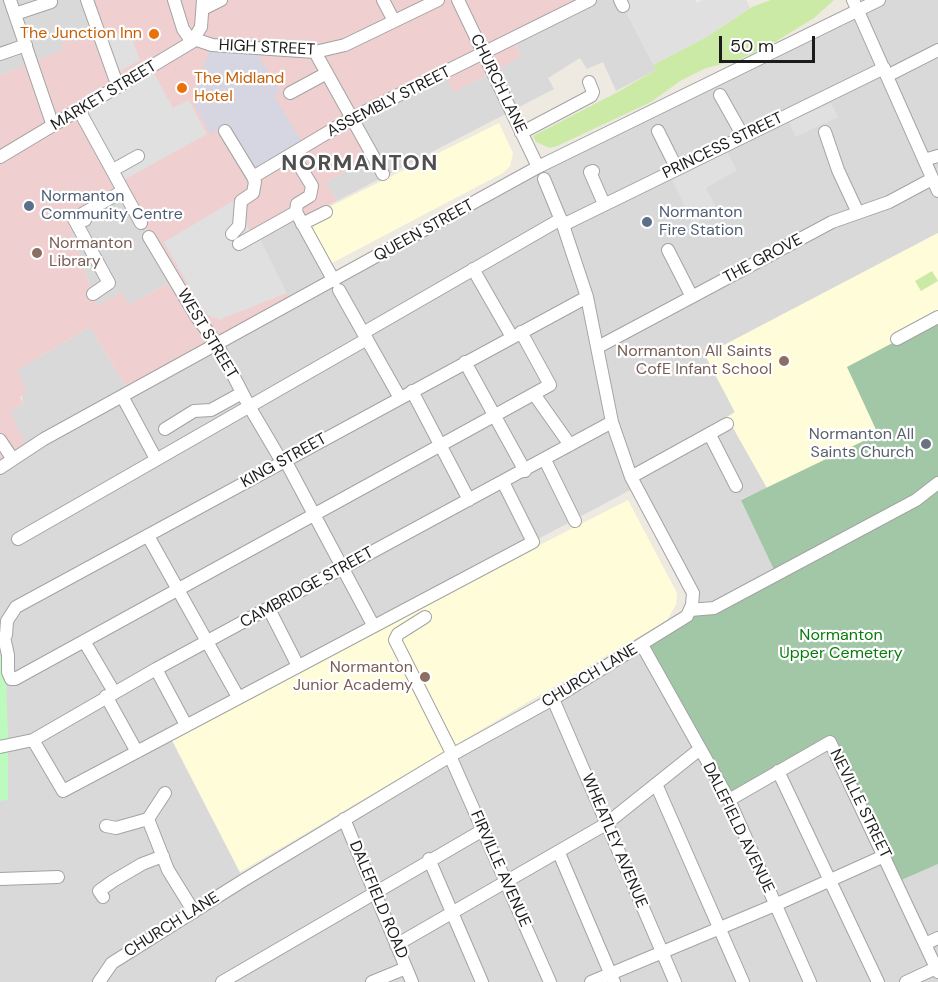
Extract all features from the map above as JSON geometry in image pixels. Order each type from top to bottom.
[{"type":"street","points":[[10,0],[53,126]]},
{"type":"street","points":[[87,0],[118,87]]},
{"type":"street","points":[[174,0],[183,29],[193,41]]},
{"type":"street","points":[[203,5],[221,0]]},
{"type":"street","points":[[383,0],[394,21]]},
{"type":"street","name":"HIGH STREET","points":[[193,41],[212,45],[315,52],[345,45],[438,0]]},
{"type":"street","name":"CHURCH LANE","points":[[458,0],[538,168]]},
{"type":"street","name":"ASSEMBLY STREET","points":[[253,177],[352,118],[590,0]]},
{"type":"street","points":[[853,0],[938,191]]},
{"type":"street","name":"QUEEN STREET","points":[[0,468],[12,458],[217,344],[337,285],[538,168],[858,13],[879,0]]},
{"type":"street","points":[[15,14],[51,2]]},
{"type":"street","name":"MARKET STREET","points":[[0,158],[193,41],[201,27],[203,5]]},
{"type":"street","points":[[0,54],[26,45]]},
{"type":"street","name":"PRINCESS STREET","points":[[18,539],[249,406],[473,269],[562,222],[743,136],[938,50]]},
{"type":"street","points":[[315,52],[383,174]]},
{"type":"street","points":[[290,93],[325,70]]},
{"type":"street","points":[[521,132],[591,96],[593,92],[589,82]]},
{"type":"street","points":[[720,95],[743,136]]},
{"type":"street","points":[[79,110],[141,223]]},
{"type":"street","points":[[225,131],[255,182],[253,193],[241,201],[236,239],[326,212]]},
{"type":"street","points":[[658,131],[676,169]]},
{"type":"street","points":[[825,132],[838,171],[858,213]]},
{"type":"street","points":[[293,155],[312,186],[310,196],[297,204],[299,219],[400,398]]},
{"type":"street","points":[[113,170],[138,156]]},
{"type":"street","points":[[924,160],[938,156]]},
{"type":"street","points":[[593,171],[590,172],[604,204]]},
{"type":"street","name":"THE GROVE","points":[[598,347],[832,222],[889,202],[932,179]]},
{"type":"street","points":[[543,180],[562,222],[587,297],[612,422],[631,477],[693,593],[690,610],[714,608],[916,500],[938,483]]},
{"type":"street","points":[[93,294],[109,283],[74,219],[84,218],[123,191]]},
{"type":"street","name":"WEST STREET","points":[[149,237],[196,316],[217,344],[249,406],[284,461],[374,625]]},
{"type":"street","points":[[668,250],[692,297]]},
{"type":"street","points":[[3,637],[8,656],[8,672],[11,679],[15,679],[550,385],[473,269]]},
{"type":"street","name":"KING STREET","points":[[3,637],[7,621],[16,607],[587,297]]},
{"type":"street","points":[[897,339],[938,317]]},
{"type":"street","points":[[465,362],[525,471]]},
{"type":"street","points":[[412,391],[469,500]]},
{"type":"street","points":[[165,429],[194,411],[211,410],[242,393]]},
{"type":"street","points":[[534,394],[570,445]]},
{"type":"street","points":[[122,396],[156,459]]},
{"type":"street","name":"CAMBRIDGE STREET","points":[[0,747],[33,740],[110,694],[612,422]]},
{"type":"street","points":[[631,477],[728,424]]},
{"type":"street","points":[[707,436],[711,437],[736,486]]},
{"type":"street","points":[[0,440],[12,458]]},
{"type":"street","points":[[545,460],[575,520]]},
{"type":"street","points":[[33,740],[63,791],[533,542],[503,482]]},
{"type":"street","points":[[148,536],[238,697]]},
{"type":"street","points":[[268,609],[298,666]]},
{"type":"street","name":"CHURCH LANE","points":[[99,982],[112,963],[344,819],[553,699],[683,620],[690,610]]},
{"type":"street","name":"FIRVILLE AVENUE","points":[[425,617],[398,634],[394,640],[452,755],[550,982]]},
{"type":"street","points":[[84,641],[136,752]]},
{"type":"street","name":"DALEFIELD AVENUE","points":[[642,645],[729,800],[810,982]]},
{"type":"street","points":[[156,669],[186,725]]},
{"type":"street","name":"WHEATLEY AVENUE","points":[[553,699],[675,982]]},
{"type":"street","name":"NEVILLE STREET","points":[[729,800],[830,742],[937,970]]},
{"type":"street","points":[[396,945],[606,824],[700,749]]},
{"type":"street","points":[[778,771],[878,982]]},
{"type":"street","points":[[656,784],[743,982]]},
{"type":"street","points":[[106,826],[116,828],[148,819],[165,792]]},
{"type":"street","points":[[148,819],[163,856],[194,912]]},
{"type":"street","name":"DALEFIELD ROAD","points":[[344,819],[412,982]]},
{"type":"street","points":[[222,982],[374,891],[483,830]]},
{"type":"street","points":[[559,853],[612,978]]},
{"type":"street","points":[[103,897],[99,891],[113,881],[142,864],[163,856]]},
{"type":"street","points":[[591,982],[612,978],[663,952],[884,856]]},
{"type":"street","points":[[429,860],[482,982]]},
{"type":"street","points":[[0,879],[58,877]]},
{"type":"street","points":[[925,944],[938,938]]},
{"type":"street","points":[[372,982],[406,968]]},
{"type":"street","points":[[906,982],[937,970]]},
{"type":"shaded area","points":[[0,0],[87,0],[97,28],[61,40],[64,50],[0,75]]},
{"type":"shaded area","points":[[87,0],[590,0],[513,40],[521,57],[454,92],[444,74],[352,118],[373,156],[326,182],[337,201],[260,239],[291,303],[129,392],[90,327],[17,370],[27,392],[20,397],[23,403],[10,412],[28,448],[0,467],[0,75],[63,50],[61,40],[97,29]],"holes":[[[123,191],[174,280],[129,305],[122,292],[97,306],[68,221]]]},
{"type":"shaded area","points":[[590,0],[620,0],[656,70],[616,91],[603,62],[587,69],[580,58],[548,78],[554,89],[337,201],[326,182],[373,156],[352,118],[444,73],[454,92],[521,57],[513,39]]},
{"type":"shaded area","points":[[628,0],[695,0],[697,3],[703,0],[746,0],[750,8],[708,36],[653,65],[625,9],[631,5]]},
{"type":"shaded area","points":[[879,0],[938,0],[938,233],[705,355],[735,413],[727,417],[767,488],[741,499],[776,574],[714,608],[692,605],[636,487],[169,735],[243,879],[642,645],[830,742],[897,882],[938,864],[938,982],[0,982],[0,467],[10,412],[23,403],[17,370],[90,327],[129,392],[260,239],[299,219],[334,280],[538,167]]},
{"type":"shaded area","points":[[122,32],[123,35],[130,33],[140,60],[119,72],[107,37]]},
{"type":"shaded area","points":[[212,45],[260,47],[258,55],[280,92],[274,96],[305,147],[247,179],[217,130],[211,134],[194,104],[203,98],[196,86]]},
{"type":"shaded area","points":[[151,68],[173,108],[189,100],[207,134],[120,182],[79,110]]},
{"type":"shaded area","points":[[831,103],[838,117],[795,137],[789,122]]},
{"type":"shaded area","points":[[499,123],[513,153],[510,166],[503,173],[332,263],[305,219]]},
{"type":"shaded area","points":[[727,152],[737,170],[706,188],[718,211],[693,224],[672,180]]},
{"type":"shaded area","points":[[123,191],[174,280],[129,305],[97,306],[68,221]]},
{"type":"shaded area","points":[[238,198],[241,212],[255,241],[260,239],[287,293],[219,320],[208,315],[196,299],[164,242]]},
{"type":"shaded area","name":"Normanton All Saints CofE Infant School","points":[[938,233],[938,319],[847,367],[879,434],[767,488],[727,417],[735,412],[705,355]]},
{"type":"shaded area","name":"Normanton Junior Academy","points":[[628,500],[677,593],[676,605],[667,620],[240,872],[169,734]]},
{"type":"green space","points":[[771,0],[834,0],[814,18],[770,45],[738,60],[706,68],[680,81],[651,102],[557,146],[550,148],[536,142],[533,136],[616,93],[656,70],[653,65],[708,36],[752,7]]},
{"type":"green space","points":[[932,271],[938,281],[921,291],[915,281]]},
{"type":"green space","name":"Normanton Upper Cemetery","points":[[938,319],[938,864],[897,882],[830,743],[729,800],[642,645],[687,616],[714,608],[776,574],[741,500],[878,434],[847,367]]},
{"type":"green space","points":[[0,655],[3,655],[6,682],[8,800],[0,801]]},
{"type":"place","name":"The Junction Inn","points":[[154,34]]},
{"type":"place","name":"The Midland Hotel","points":[[182,88]]},
{"type":"place","name":"Normanton Community Centre","points":[[29,206]]},
{"type":"place","name":"Normanton Fire Station","points":[[647,222]]},
{"type":"place","name":"Normanton Library","points":[[37,253]]},
{"type":"place","name":"Normanton All Saints CofE Infant School","points":[[784,361]]},
{"type":"place","name":"Normanton All Saints Church","points":[[926,444]]},
{"type":"place","name":"Normanton Junior Academy","points":[[425,677]]},
{"type":"district","name":"NORMANTON","points":[[360,164]]}]
